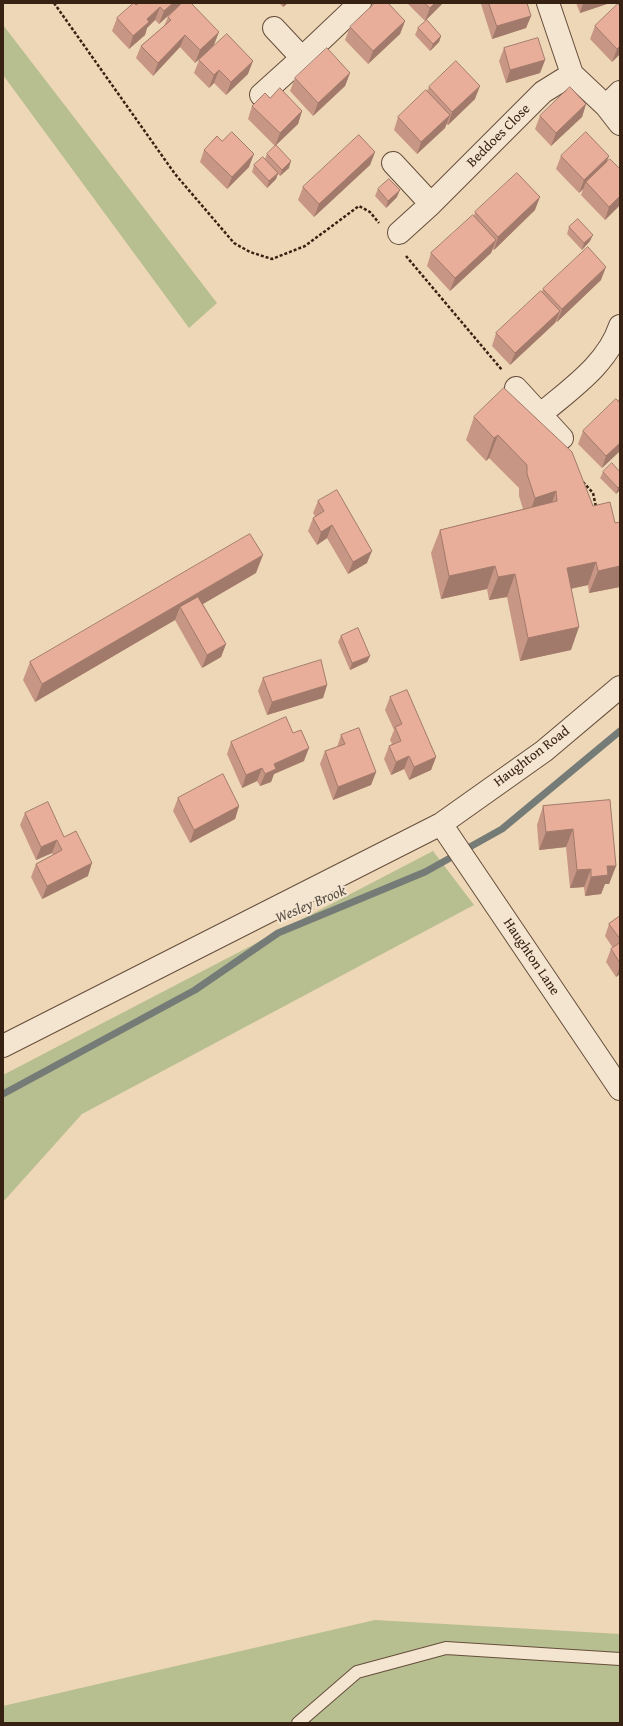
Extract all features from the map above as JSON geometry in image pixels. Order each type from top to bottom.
[{"type":"street","points":[[260,95],[302,58],[360,3]]},
{"type":"street","points":[[548,3],[572,74],[613,99],[620,124]]},
{"type":"street","points":[[274,28],[302,58]]},
{"type":"street","name":"Beddoes Close","points":[[394,237],[430,204],[543,92],[572,74]]},
{"type":"street","points":[[393,163],[430,204]]},
{"type":"street","points":[[540,415],[601,361],[609,350],[620,326]]},
{"type":"street","points":[[516,388],[562,438]]},
{"type":"street","name":"Haughton Road","points":[[3,1046],[441,824],[544,751],[620,687]]},
{"type":"street","name":"Haughton Lane","points":[[441,824],[620,1089]]},
{"type":"lane","points":[[298,1723],[357,1672],[446,1648],[620,1659]]},
{"type":"path","points":[[54,3],[176,174],[234,243],[250,252],[272,259],[305,246],[359,206],[370,212],[394,237],[516,388]]},
{"type":"path","points":[[577,476],[593,493],[596,508],[601,512]]},
{"type":"green space","points":[[3,25],[217,303],[189,328],[3,75]]},
{"type":"green space","points":[[433,851],[474,905],[82,1114],[3,1202],[3,1075]]},
{"type":"green space","points":[[375,1620],[620,1634],[620,1723],[3,1723],[3,1706]]},
{"type":"building","points":[[134,3],[136,5],[139,3],[173,3],[164,11],[160,7],[147,19],[149,22],[133,36],[117,18]]},
{"type":"building","points":[[182,3],[191,3],[219,32],[200,50],[185,35],[158,63],[141,46],[171,20],[168,17]]},
{"type":"building","points":[[375,3],[388,3],[405,21],[373,51],[350,27]]},
{"type":"building","points":[[425,3],[435,3],[430,8]]},
{"type":"building","points":[[489,3],[527,3],[531,16],[497,26]]},
{"type":"building","points":[[618,4],[620,6],[620,46],[617,49],[595,26]]},
{"type":"building","points":[[427,20],[441,36],[433,44],[418,28]]},
{"type":"building","points":[[227,34],[253,61],[231,82],[219,70],[214,75],[199,60]]},
{"type":"building","points":[[538,38],[545,60],[510,70],[504,48]]},
{"type":"building","points":[[327,48],[350,73],[318,103],[295,78]]},
{"type":"building","points":[[456,61],[480,86],[452,112],[429,87]]},
{"type":"building","points":[[570,87],[586,104],[556,133],[540,116]]},
{"type":"building","points":[[280,88],[302,111],[280,133],[252,106],[265,93],[270,98]]},
{"type":"building","points":[[426,90],[450,115],[421,142],[398,117]]},
{"type":"building","points":[[232,132],[254,154],[232,177],[204,150],[217,136],[222,141]]},
{"type":"building","points":[[586,132],[609,156],[584,180],[561,156]]},
{"type":"building","points":[[359,135],[375,152],[319,204],[303,187]]},
{"type":"building","points":[[276,145],[291,161],[282,170],[267,154]]},
{"type":"building","points":[[263,157],[278,173],[269,181],[254,165]]},
{"type":"building","points":[[610,159],[620,169],[620,196],[609,207],[586,182]]},
{"type":"building","points":[[517,173],[540,197],[498,237],[475,212]]},
{"type":"building","points":[[389,179],[400,190],[388,201],[378,189]]},
{"type":"building","points":[[473,215],[496,240],[455,278],[431,253]]},
{"type":"building","points":[[578,219],[593,235],[584,243],[569,227]]},
{"type":"building","points":[[588,247],[606,267],[562,309],[543,289]]},
{"type":"building","points":[[541,291],[560,311],[515,353],[496,333]]},
{"type":"building","points":[[504,388],[572,452],[593,506],[610,502],[615,523],[620,522],[620,566],[598,571],[596,562],[567,568],[579,627],[528,638],[515,574],[498,577],[495,566],[449,576],[440,530],[557,501],[556,491],[535,498],[527,474],[527,465],[498,435],[494,438],[474,417]]},
{"type":"building","points":[[616,399],[620,403],[620,443],[606,456],[583,431]]},
{"type":"building","points":[[612,463],[620,472],[620,486],[618,488],[603,472]]},
{"type":"building","points":[[337,490],[372,551],[353,562],[332,525],[321,532],[313,518],[324,511],[318,501]]},
{"type":"building","points":[[250,534],[263,555],[42,684],[30,662]]},
{"type":"building","points":[[198,597],[226,644],[207,655],[180,607]]},
{"type":"building","points":[[358,628],[370,656],[352,663],[341,636]]},
{"type":"building","points":[[321,660],[327,685],[272,702],[263,678]]},
{"type":"building","points":[[407,690],[436,757],[414,767],[409,756],[396,762],[389,746],[401,741],[395,727],[402,724],[390,697]]},
{"type":"building","points":[[286,717],[293,733],[301,730],[309,748],[274,764],[276,769],[265,774],[262,768],[246,775],[231,742]]},
{"type":"building","points":[[359,728],[376,772],[338,787],[325,751],[345,744],[341,735]]},
{"type":"building","points":[[223,774],[239,806],[194,830],[178,798]]},
{"type":"building","points":[[610,800],[616,866],[607,866],[608,875],[591,877],[591,869],[577,870],[573,829],[546,832],[543,806]]},
{"type":"building","points":[[48,802],[64,837],[76,831],[92,863],[47,886],[36,864],[62,850],[57,840],[41,847],[25,813]]},
{"type":"building","points":[[620,916],[620,939],[609,924]]},
{"type":"building","points":[[620,943],[620,963],[611,949]]},
{"type":"waterway","name":"Wesley Brook","points":[[3,1094],[195,990],[278,933],[425,872],[502,829],[620,731]]}]
